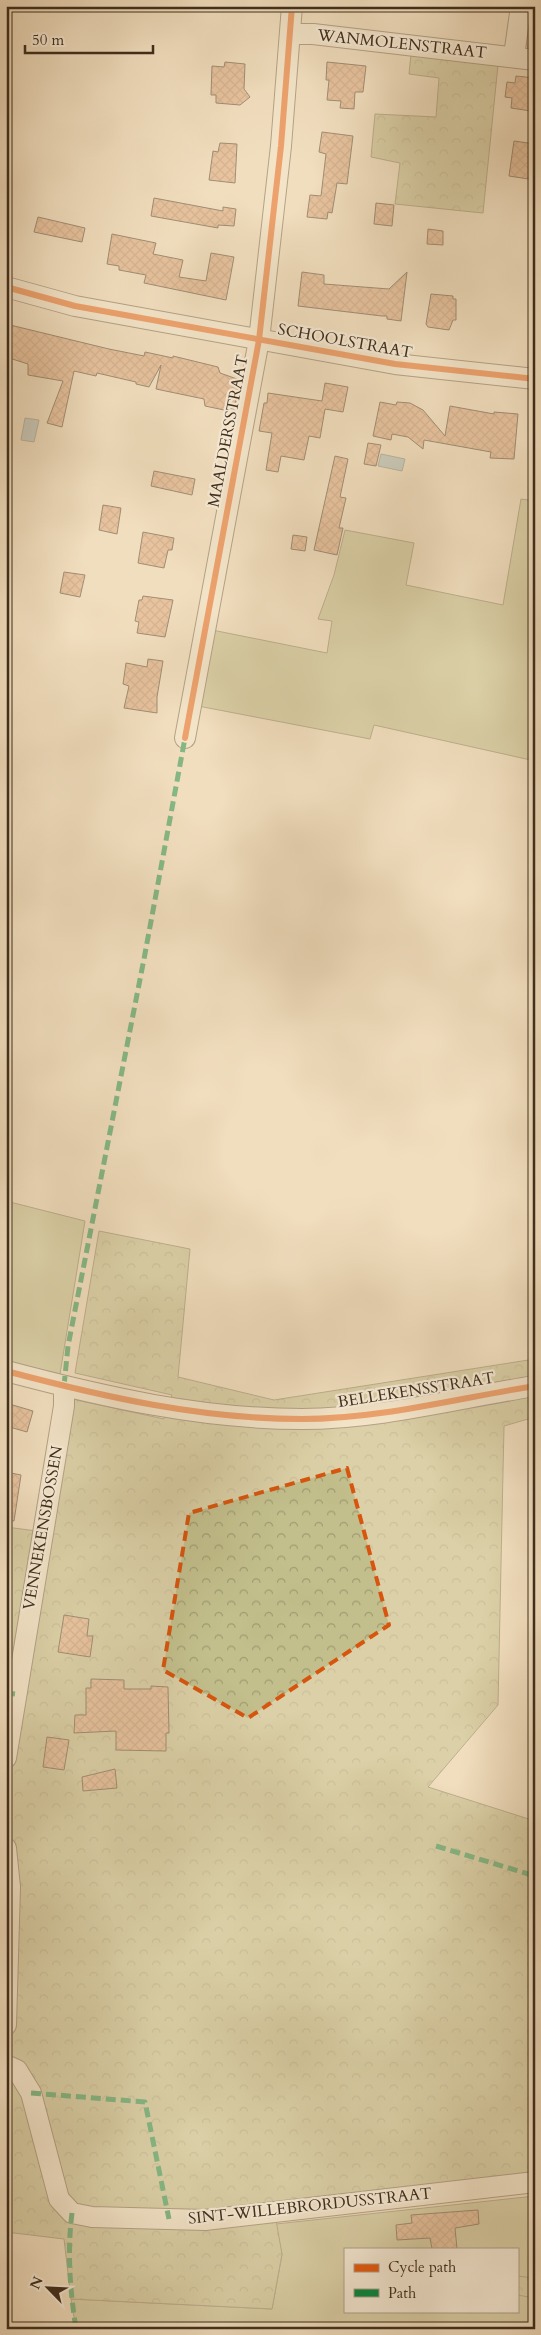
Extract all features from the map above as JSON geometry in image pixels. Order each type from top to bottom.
[{"type":"street","name":"MAALDERSSTRAAT","points":[[185,738],[259,340],[291,34],[292,6]]},
{"type":"street","points":[[514,56],[521,6]]},
{"type":"street","name":"WANMOLENSTRAAT","points":[[291,34],[313,34],[514,56],[535,60]]},
{"type":"street","name":"SCHOOLSTRAAT","points":[[6,287],[75,306],[423,369],[535,379]]},
{"type":"street","name":"BELLEKENSSTRAAT","points":[[6,1371],[178,1411],[218,1416],[302,1419],[380,1413],[535,1386]]},
{"type":"street","name":"VENNEKENSBOSSEN","points":[[6,1758],[64,1406],[64,1386]]},
{"type":"street","points":[[6,1848],[10,1887],[10,1938],[6,2025]]},
{"type":"street","name":"SINT-WILLEBRORDUSSTRAAT","points":[[6,2065],[17,2070],[31,2093],[59,2199],[72,2213],[92,2217],[205,2220],[535,2182]]},
{"type":"highlighted area","points":[[347,1468],[389,1625],[248,1718],[163,1670],[189,1513]]},
{"type":"green space","points":[[530,6],[535,6],[535,52],[528,49],[525,37]]},
{"type":"green space","points":[[411,54],[498,65],[483,213],[395,204],[400,163],[371,157],[375,114],[436,117],[439,78],[409,74]]},
{"type":"green space","points":[[521,499],[535,501],[535,761],[374,725],[370,739],[198,706],[212,630],[327,653],[332,621],[318,619],[334,575],[345,530],[414,543],[406,585],[503,605]]},
{"type":"green space","points":[[6,1201],[85,1221],[60,1374],[6,1361]]},
{"type":"green space","points":[[99,1231],[190,1249],[178,1377],[274,1400],[535,1359],[535,1417],[504,1426],[498,1705],[428,1787],[535,1821],[535,2176],[274,2209],[282,2254],[272,2309],[71,2299],[64,2239],[6,2232],[6,1527],[52,1533],[72,1399],[164,1419],[172,1395],[75,1373]]},
{"type":"green space","points":[[535,2196],[535,2329],[76,2329],[71,2299],[272,2309],[282,2255],[276,2224]]},
{"type":"green space","points":[[518,2276],[535,2278],[535,2298],[518,2295]]},
{"type":"water","points":[[25,418],[39,420],[34,442],[21,440]]},
{"type":"water","points":[[381,454],[405,459],[402,471],[378,466]]},
{"type":"building","points":[[225,62],[245,64],[244,89],[250,97],[240,105],[216,103],[216,95],[211,95],[212,66],[224,67]]},
{"type":"building","points":[[327,62],[366,66],[363,92],[355,92],[354,109],[340,108],[341,101],[327,100],[329,80],[326,80]]},
{"type":"building","points":[[516,76],[535,78],[531,111],[511,108],[512,98],[505,97],[507,82],[515,83]]},
{"type":"building","points":[[322,132],[353,136],[347,184],[337,183],[332,213],[328,212],[327,219],[307,217],[310,195],[321,196],[326,154],[319,152]]},
{"type":"building","points":[[514,141],[535,144],[535,180],[509,176]]},
{"type":"building","points":[[220,143],[237,144],[235,183],[209,180],[213,151],[218,152]]},
{"type":"building","points":[[154,198],[223,211],[223,207],[236,209],[234,226],[218,225],[218,228],[151,216]]},
{"type":"building","points":[[376,203],[394,205],[392,226],[374,224]]},
{"type":"building","points":[[38,217],[85,228],[82,242],[34,232]]},
{"type":"building","points":[[428,229],[443,231],[443,245],[427,244]]},
{"type":"building","points":[[112,234],[156,243],[153,254],[183,260],[179,277],[206,281],[211,253],[234,257],[226,300],[144,283],[146,275],[119,270],[119,266],[107,264]]},
{"type":"building","points":[[302,272],[324,275],[324,284],[389,289],[407,272],[401,321],[387,319],[387,316],[298,306]]},
{"type":"building","points":[[431,294],[453,296],[453,299],[456,299],[456,320],[453,320],[449,330],[428,327],[426,324]]},
{"type":"building","points":[[6,324],[109,349],[144,356],[145,352],[173,358],[173,356],[218,367],[220,373],[237,379],[235,387],[238,387],[234,409],[230,408],[229,411],[205,406],[204,399],[156,389],[161,365],[149,387],[97,373],[96,376],[74,371],[62,427],[47,423],[63,381],[28,375],[28,364],[6,357]]},
{"type":"building","points":[[325,383],[348,387],[343,412],[325,409],[320,438],[309,436],[304,460],[281,456],[278,472],[266,470],[272,433],[259,431],[264,403],[267,403],[268,393],[322,401]]},
{"type":"building","points":[[380,402],[396,405],[397,402],[410,403],[423,410],[445,436],[450,406],[494,414],[494,412],[518,414],[514,459],[490,458],[491,452],[424,440],[423,449],[408,437],[392,434],[391,440],[373,436]]},
{"type":"building","points":[[368,443],[381,445],[376,466],[364,464]]},
{"type":"building","points":[[335,456],[348,459],[340,497],[346,498],[339,528],[343,528],[337,555],[314,550]]},
{"type":"building","points":[[154,471],[195,479],[192,495],[151,486]]},
{"type":"building","points":[[103,505],[121,508],[117,534],[99,530]]},
{"type":"building","points":[[143,532],[174,538],[172,550],[168,550],[164,568],[138,563]]},
{"type":"building","points":[[293,535],[307,537],[305,551],[291,549]]},
{"type":"building","points":[[64,572],[85,575],[80,597],[60,593]]},
{"type":"building","points":[[143,596],[173,600],[165,637],[137,633],[139,622],[135,621],[139,600],[142,600]]},
{"type":"building","points":[[148,659],[163,661],[157,697],[157,713],[124,708],[129,686],[123,684],[126,663],[147,667]]},
{"type":"building","points":[[6,1403],[33,1411],[27,1432],[6,1426]]},
{"type":"building","points":[[6,1472],[21,1475],[14,1521],[6,1520]]},
{"type":"building","points":[[64,1615],[89,1619],[87,1636],[93,1636],[90,1657],[58,1652]]},
{"type":"building","points":[[91,1679],[124,1680],[124,1689],[151,1689],[151,1686],[168,1687],[169,1733],[166,1733],[166,1751],[116,1750],[116,1731],[74,1733],[75,1715],[86,1715],[86,1688],[91,1688]]},
{"type":"building","points":[[47,1737],[69,1740],[64,1770],[43,1767]]},
{"type":"building","points":[[115,1769],[117,1788],[83,1791],[82,1777]]},
{"type":"building","points":[[478,2210],[479,2224],[455,2228],[457,2248],[432,2248],[430,2238],[397,2240],[396,2225],[412,2223],[411,2215]]},
{"type":"marked path","points":[[64,1386],[68,1346],[144,959],[185,738]]},
{"type":"marked path","points":[[6,1693],[15,1694]]},
{"type":"marked path","points":[[436,1846],[535,1876]]},
{"type":"marked path","points":[[31,2093],[145,2102],[169,2219]]},
{"type":"marked path","points":[[72,2213],[70,2271],[76,2329]]},
{"type":"cycle path","points":[[185,738],[259,340],[281,146],[292,6]]},
{"type":"cycle path","points":[[6,287],[75,306],[395,364],[535,379]]},
{"type":"cycle path","points":[[6,1371],[116,1398],[153,1405],[190,1411],[264,1418],[302,1419],[360,1416],[535,1386]]}]
